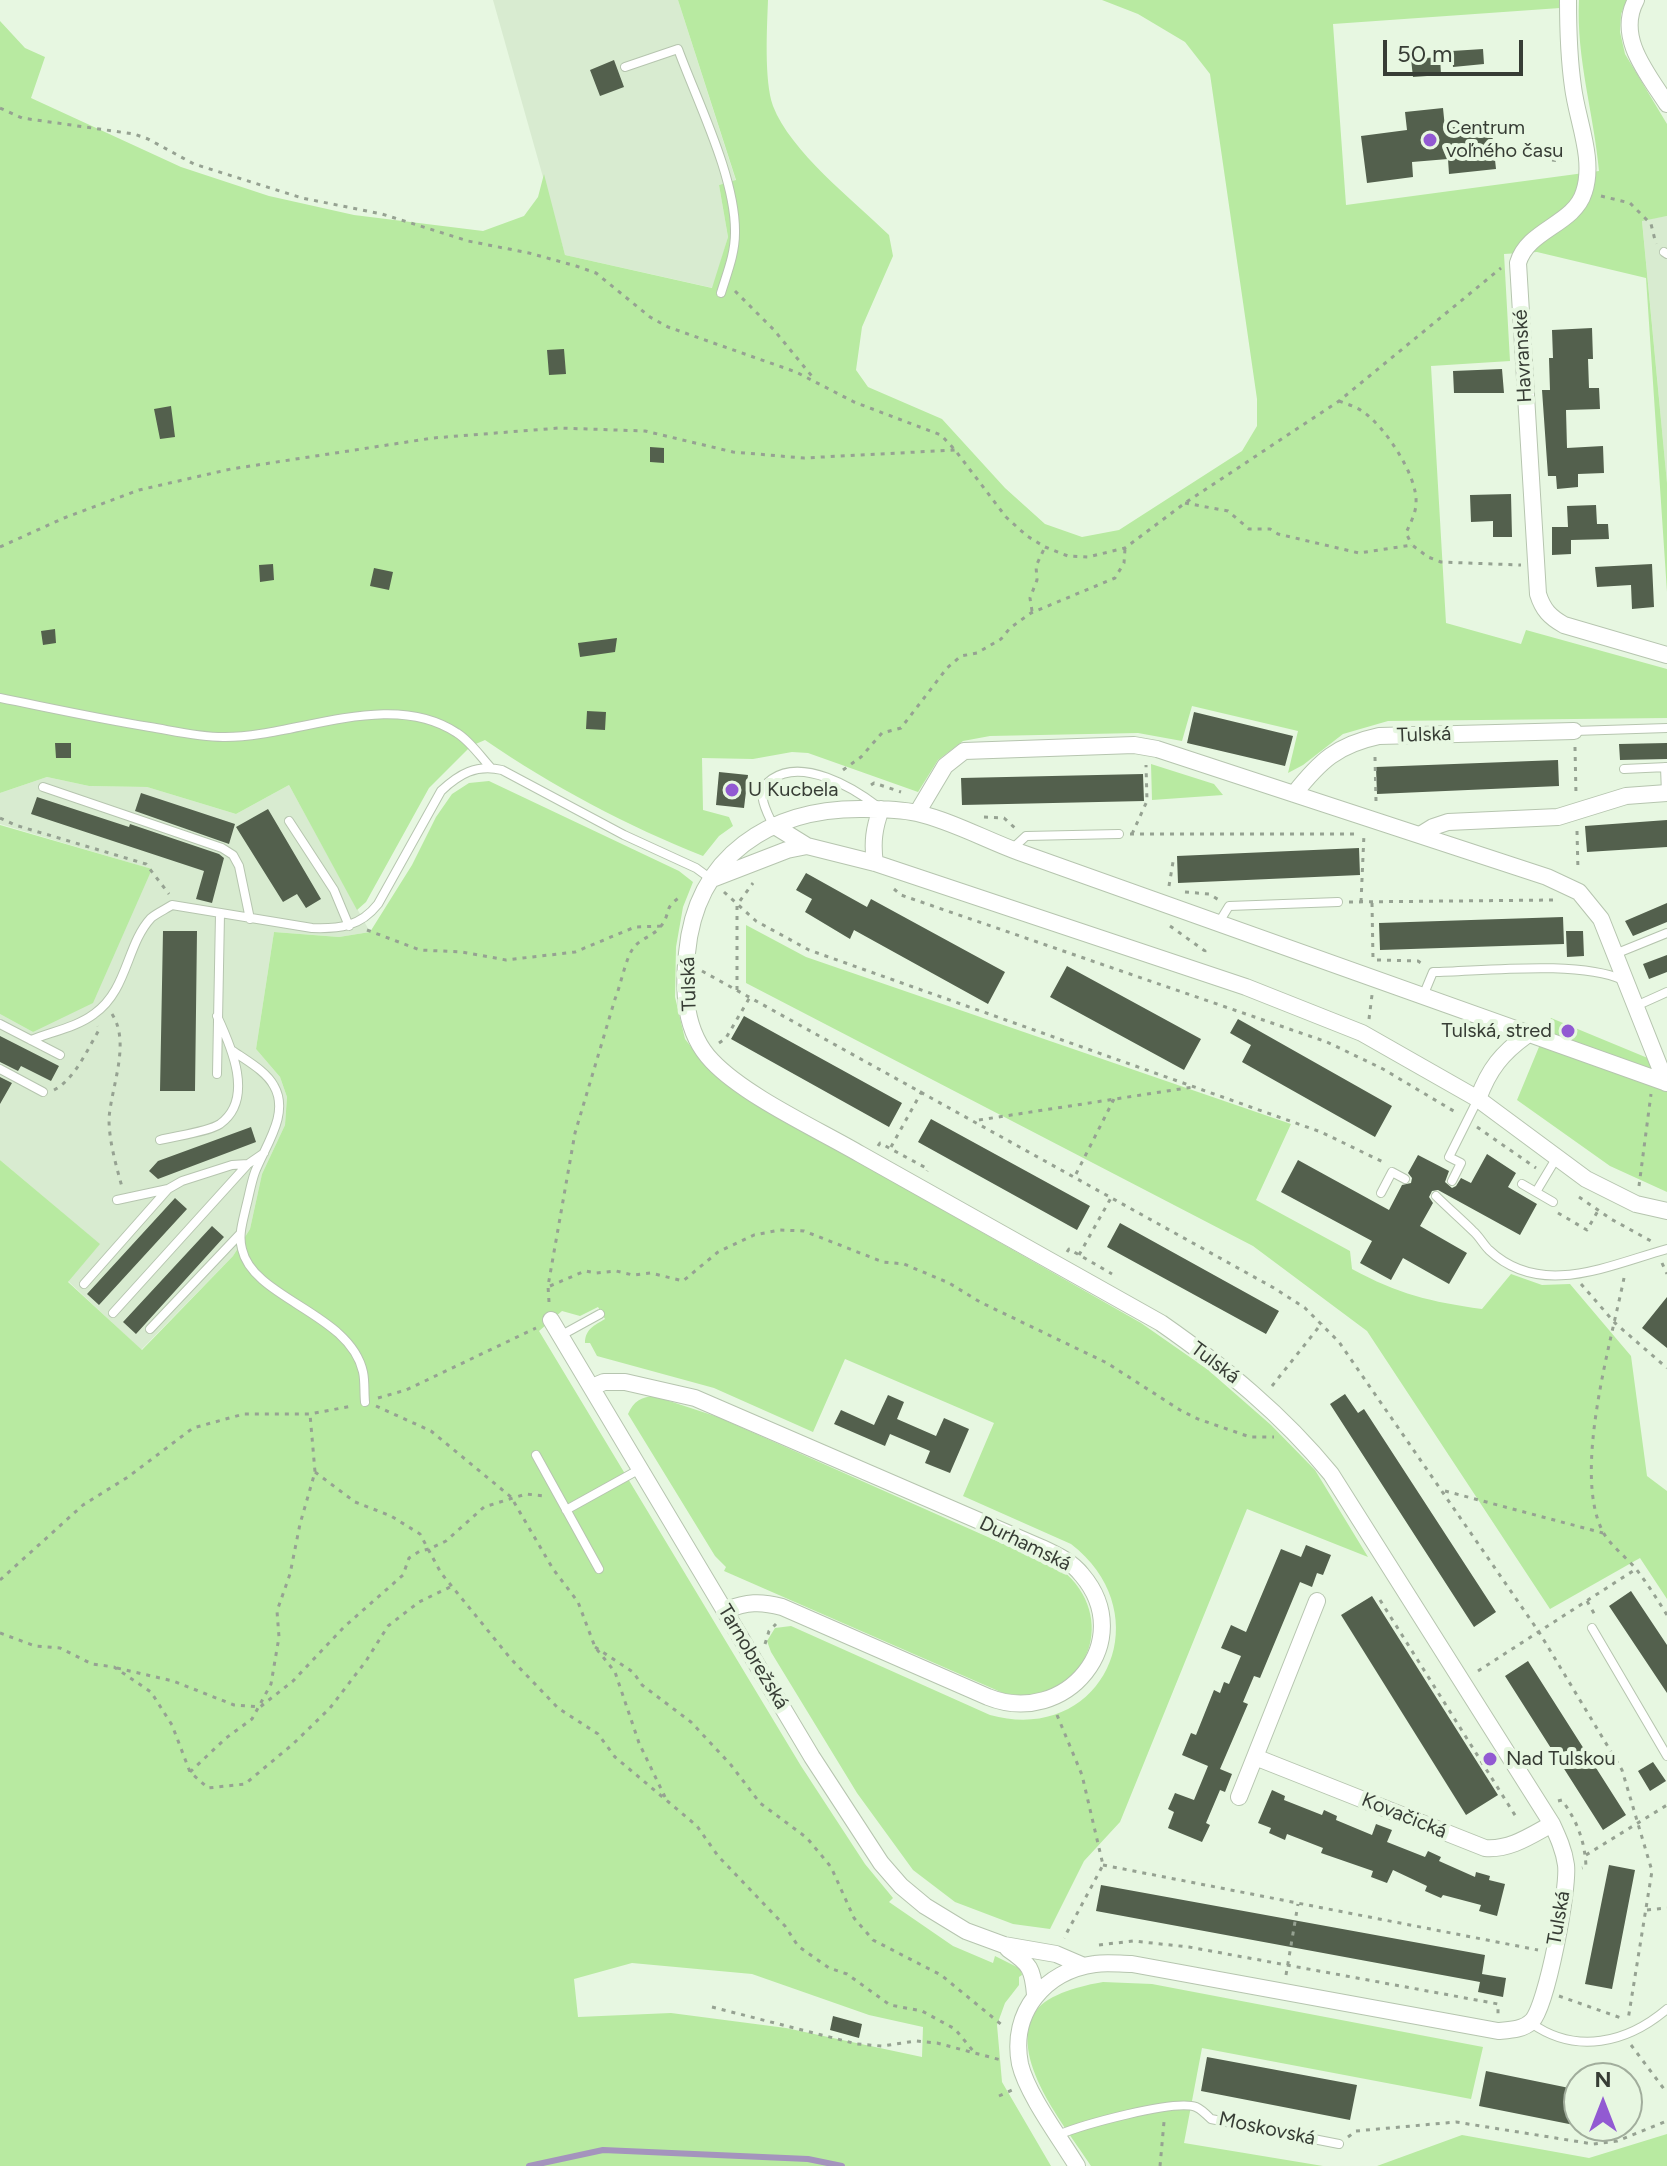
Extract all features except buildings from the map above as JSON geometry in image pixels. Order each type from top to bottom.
[{"type":"street","points":[[1521,253],[1527,244],[1574,209],[1584,192],[1588,174],[1573,89],[1568,0]]},
{"type":"street","points":[[1636,0],[1628,20],[1633,46],[1667,104]]},
{"type":"street","name":"Havranské","points":[[1521,253],[1518,274],[1536,569],[1538,594],[1543,608],[1564,625],[1667,655]]},
{"type":"street","name":"Tulská","points":[[1294,794],[1315,767],[1330,755],[1362,740],[1379,736],[1574,731]]},
{"type":"street","points":[[917,813],[945,766],[964,751],[1146,747],[1294,794],[1374,828],[1420,835],[1547,877],[1579,892],[1601,919],[1636,1006],[1661,1086]]},
{"type":"street","points":[[1420,835],[1448,822],[1558,817],[1626,796],[1666,793]]},
{"type":"street","points":[[875,863],[872,847],[874,828],[881,809]]},
{"type":"street","name":"Tulská","points":[[1531,2023],[1539,2011],[1545,1991],[1565,1893],[1567,1867],[1562,1846],[1552,1824],[1331,1474],[1302,1439],[1248,1388],[1161,1323],[775,1106],[713,1063],[699,1046],[691,1027],[685,984],[688,941],[692,922],[712,879],[738,846],[773,825],[809,813],[833,810],[881,809],[917,813],[1661,1086]]},
{"type":"street","points":[[773,825],[807,846],[875,863],[1207,974],[1362,1033],[1478,1099],[1609,1192],[1636,1204],[1667,1211]]},
{"type":"street","points":[[712,879],[787,850],[807,846]]},
{"type":"street","points":[[1478,1099],[1494,1063],[1527,1035]]},
{"type":"street","name":"Tarnobrežská","points":[[551,1320],[812,1757],[881,1863],[901,1886],[925,1906],[966,1931],[1004,1945],[1056,1954],[1084,1966]]},
{"type":"street","name":"Durhamská","points":[[592,1387],[604,1382],[625,1382],[695,1398],[1042,1548],[1070,1563],[1081,1574],[1097,1599],[1101,1629],[1095,1658],[1068,1691],[1042,1703],[1014,1705],[988,1697],[782,1607],[760,1601],[726,1610]]},
{"type":"street","points":[[1239,1797],[1317,1601]]},
{"type":"street","name":"Kovačická","points":[[1255,1757],[1485,1848],[1500,1849],[1512,1845],[1552,1824]]},
{"type":"street","name":"Tarnobrežská","points":[[1004,1945],[1025,1960],[1031,1969],[1035,1995]]},
{"type":"street","points":[[1077,2166],[1028,2085],[1020,2065],[1018,2044],[1027,2005],[1035,1995],[1065,1972],[1084,1966],[1097,1963],[1132,1964],[1498,2031],[1517,2029],[1531,2023]]},
{"type":"lane","points":[[625,67],[678,49],[717,152],[733,206],[734,241],[721,293]]},
{"type":"lane","points":[[0,698],[118,722],[223,737],[377,714],[405,716],[447,727],[461,735],[491,768]]},
{"type":"lane","points":[[1574,731],[1667,728]]},
{"type":"lane","points":[[1624,769],[1666,767],[1666,793]]},
{"type":"lane","points":[[31,1040],[93,1015],[106,1004],[125,973],[139,934],[153,916],[172,905],[312,928],[349,926],[367,917],[378,904],[441,791],[466,772],[491,768],[502,770],[712,879]]},
{"type":"lane","points":[[773,825],[763,803],[762,792],[775,776],[798,771],[860,793],[881,809]]},
{"type":"lane","points":[[43,787],[222,848],[233,855],[239,866],[250,919]]},
{"type":"lane","points":[[289,821],[334,890],[349,926]]},
{"type":"lane","points":[[1011,850],[1026,836],[1119,834]]},
{"type":"lane","points":[[1218,924],[1229,906],[1338,902]]},
{"type":"lane","points":[[217,1074],[220,914]]},
{"type":"lane","points":[[1615,954],[1667,933]]},
{"type":"lane","points":[[1422,997],[1433,972],[1574,969],[1609,973],[1626,981]]},
{"type":"lane","points":[[1636,1006],[1667,992]]},
{"type":"lane","points":[[160,1140],[218,1125],[235,1108],[237,1087],[233,1051],[217,1016]]},
{"type":"lane","points":[[0,1024],[60,1055]]},
{"type":"lane","points":[[233,1051],[273,1084],[280,1100],[277,1120],[254,1174],[240,1234],[242,1251],[252,1269],[267,1284],[315,1314],[354,1351],[362,1370],[365,1402]]},
{"type":"lane","points":[[0,1069],[43,1092]]},
{"type":"lane","points":[[1452,1181],[1461,1163],[1449,1157],[1478,1099]]},
{"type":"lane","points":[[113,1313],[248,1164],[264,1152]]},
{"type":"lane","points":[[1536,1192],[1557,1157]]},
{"type":"lane","points":[[121,1199],[168,1189],[182,1181],[220,1169],[248,1164]]},
{"type":"lane","points":[[1381,1193],[1392,1172],[1405,1179]]},
{"type":"lane","points":[[1522,1184],[1553,1202]]},
{"type":"lane","points":[[84,1284],[168,1189]]},
{"type":"lane","points":[[1436,1196],[1475,1232],[1489,1251],[1541,1276],[1573,1275],[1667,1249]]},
{"type":"lane","points":[[150,1329],[240,1234]]},
{"type":"lane","points":[[560,1336],[600,1314]]},
{"type":"lane","points":[[536,1455],[599,1569]]},
{"type":"lane","points":[[566,1510],[640,1469]]},
{"type":"lane","points":[[1592,1628],[1667,1756]]},
{"type":"lane","points":[[1531,2023],[1558,2039],[1576,2042],[1602,2040],[1640,2029],[1667,2009]]},
{"type":"lane","name":"Moskovská","points":[[1058,2135],[1103,2119],[1165,2108],[1197,2107],[1211,2119],[1339,2144]]},
{"type":"path","points":[[0,108],[22,118],[134,134],[194,164],[302,198],[382,214],[468,241],[596,273],[650,317],[668,327],[796,372],[854,402],[941,435],[1006,517],[1027,536],[1068,556],[1088,557],[1125,548],[1185,503],[1339,401],[1521,253]]},
{"type":"path","points":[[1552,160],[1562,161]]},
{"type":"path","points":[[1584,192],[1630,203],[1651,224],[1656,244],[1665,253]]},
{"type":"path","points":[[727,274],[736,294],[774,330],[818,383]]},
{"type":"path","points":[[1339,401],[1375,420],[1395,445],[1415,493],[1416,503],[1406,533],[1412,545],[1441,562],[1524,565]]},
{"type":"path","points":[[0,547],[64,518],[139,490],[231,469],[433,438],[559,428],[645,431],[733,452],[804,458],[955,450]]},
{"type":"path","points":[[1185,503],[1228,511],[1249,529],[1270,529],[1278,534],[1359,553],[1412,545]]},
{"type":"path","points":[[1032,612],[1030,598],[1037,580],[1036,566],[1045,547]]},
{"type":"path","points":[[832,781],[861,757],[882,733],[901,728],[947,668],[961,656],[977,653],[1001,639],[1020,619],[1032,612],[1115,578],[1124,563],[1125,548]]},
{"type":"path","points":[[1119,834],[1364,834],[1374,828],[1375,752]]},
{"type":"path","points":[[1132,834],[1147,801],[1146,758]]},
{"type":"path","points":[[1575,760],[1576,794]]},
{"type":"path","points":[[860,793],[874,783],[912,796]]},
{"type":"path","points":[[0,818],[146,864],[166,888],[172,905]]},
{"type":"path","points":[[1361,902],[1364,834]]},
{"type":"path","points":[[1578,844],[1578,866]]},
{"type":"path","points":[[1168,890],[1173,862]]},
{"type":"path","points":[[0,1580],[83,1505],[128,1477],[193,1428],[244,1414],[310,1414],[344,1409],[406,1390],[551,1320],[548,1286],[575,1133],[624,978],[626,958],[634,946],[661,926],[670,903],[712,879],[737,905],[780,937],[809,950],[1345,1141],[1389,1165],[1392,1172]]},
{"type":"path","points":[[737,990],[737,905],[753,883]]},
{"type":"path","points":[[892,887],[901,895],[1327,1042],[1383,1069],[1467,1120],[1546,1174]]},
{"type":"path","points":[[1338,902],[1566,900]]},
{"type":"path","points":[[1173,908],[1168,924],[1205,951],[1202,962],[1210,964],[1207,974]]},
{"type":"path","points":[[349,926],[380,933],[420,950],[462,952],[506,960],[575,952],[635,927],[661,926]]},
{"type":"path","points":[[1373,960],[1418,961],[1433,972]]},
{"type":"path","points":[[713,1063],[718,1043],[726,1038],[750,997]]},
{"type":"path","points":[[106,1004],[117,1021],[120,1039],[109,1120],[121,1199]]},
{"type":"path","points":[[43,1092],[60,1087],[79,1064],[99,1030],[93,1015]]},
{"type":"path","points":[[1638,1195],[1661,1086]]},
{"type":"path","points":[[976,1121],[1196,1087]]},
{"type":"path","points":[[890,1148],[922,1091]]},
{"type":"path","points":[[1075,1176],[1114,1099]]},
{"type":"path","points":[[880,1143],[928,1169]]},
{"type":"path","points":[[1572,1192],[1654,1243]]},
{"type":"path","points":[[1568,1219],[1587,1230],[1609,1192]]},
{"type":"path","points":[[1079,1255],[1112,1196]]},
{"type":"path","points":[[548,1286],[585,1271],[616,1271],[633,1275],[651,1273],[683,1281],[718,1252],[754,1235],[780,1230],[804,1231],[883,1262],[904,1264],[949,1283],[980,1302],[1107,1363],[1198,1419],[1250,1437],[1302,1439]]},
{"type":"path","points":[[1069,1249],[1119,1278]]},
{"type":"path","points":[[1660,1260],[1667,1274]]},
{"type":"path","points":[[1626,1271],[1594,1432],[1590,1469],[1592,1498],[1603,1533],[1636,1569],[1667,1615]]},
{"type":"path","points":[[1580,1281],[1615,1323],[1667,1368]]},
{"type":"path","points":[[1270,1389],[1322,1323]]},
{"type":"path","points":[[365,1402],[389,1409],[431,1431],[511,1497],[553,1569],[578,1602],[595,1647],[615,1672],[639,1743],[666,1798]]},
{"type":"path","points":[[190,1772],[226,1738],[252,1719],[271,1684],[279,1637],[277,1611],[290,1574],[315,1472],[310,1414]]},
{"type":"path","points":[[315,1472],[355,1502],[391,1516],[420,1534],[441,1573],[511,1659],[558,1708],[598,1734],[615,1757],[697,1826],[718,1856],[785,1926],[798,1946],[829,1968],[847,1974],[890,2005],[922,2011],[955,2029],[974,2052]]},
{"type":"path","points":[[1444,1491],[1603,1533]]},
{"type":"path","points":[[0,1633],[35,1646],[60,1648],[92,1664],[173,1681],[234,1705],[260,1707],[293,1681],[344,1627],[403,1575],[409,1558],[446,1541],[484,1507],[526,1494],[559,1497]]},
{"type":"path","points":[[1471,1676],[1636,1569]]},
{"type":"path","points":[[114,1667],[151,1692],[172,1725],[190,1772],[208,1788],[245,1784],[330,1708],[388,1626],[419,1602],[452,1586]]},
{"type":"path","points":[[1380,1600],[1518,1820]]},
{"type":"path","points":[[765,1644],[769,1631],[779,1623]]},
{"type":"path","points":[[595,1647],[633,1672],[642,1685],[691,1722],[731,1765],[760,1803],[807,1838],[831,1867],[854,1918],[873,1940],[941,1975],[1002,2025]]},
{"type":"path","points":[[1056,1711],[1082,1775],[1103,1865],[1062,1943]]},
{"type":"path","points":[[1586,1855],[1667,1805]]},
{"type":"path","points":[[1103,1865],[1553,1953]]},
{"type":"path","points":[[1288,1961],[1298,1903]]},
{"type":"path","points":[[1646,1910],[1667,1908]]},
{"type":"path","points":[[1088,1947],[1133,1941],[1189,1947],[1498,2004],[1498,2031]]},
{"type":"path","points":[[1545,1991],[1628,2020]]},
{"type":"path","points":[[712,2007],[857,2044],[937,2043],[1020,2065]]},
{"type":"path","points":[[1624,2035],[1667,2093]]},
{"type":"path","points":[[999,2096],[1012,2090]]},
{"type":"path","points":[[1160,2166],[1165,2108]]},
{"type":"path","points":[[1339,2144],[1356,2131],[1456,2122],[1593,2144],[1617,2141],[1667,2121]]},
{"type":"shaded area","points":[[493,0],[678,0],[736,181],[719,185],[728,237],[713,288],[565,255]]},
{"type":"shaded area","points":[[1667,216],[1667,483],[1642,220]]},
{"type":"shaded area","points":[[47,777],[89,786],[147,787],[236,814],[289,785],[370,932],[339,937],[274,932],[256,1049],[280,1077],[287,1097],[285,1125],[262,1174],[250,1229],[233,1256],[141,1350],[68,1281],[99,1244],[0,1160],[0,1014],[33,1032],[151,869],[0,824],[0,793]]},
{"type":"green space","points":[[678,0],[768,0],[768,82],[773,106],[781,123],[824,175],[889,235],[893,256],[862,327],[856,370],[868,387],[942,419],[1005,488],[1045,524],[1082,537],[1119,530],[1242,451],[1257,426],[1257,399],[1210,74],[1185,42],[1138,14],[1102,0],[1560,0],[1560,8],[1333,24],[1346,205],[1599,171],[1580,43],[1579,0],[1627,0],[1621,14],[1620,32],[1625,54],[1667,124],[1667,216],[1642,221],[1667,483],[1667,592],[1646,278],[1537,252],[1504,254],[1510,361],[1431,366],[1446,623],[1521,644],[1526,630],[1667,669],[1667,718],[1388,721],[1343,734],[1288,773],[1298,731],[1192,706],[1182,741],[1138,733],[990,736],[963,741],[938,760],[918,792],[808,753],[792,752],[753,759],[702,758],[703,810],[729,817],[733,826],[719,836],[703,856],[591,804],[485,740],[471,746],[429,788],[366,902],[357,910],[289,785],[236,814],[147,787],[89,786],[47,777],[0,793],[0,21],[25,48],[45,57],[31,98],[181,167],[269,196],[354,215],[483,231],[524,216],[538,197],[544,174],[565,255],[712,288],[728,237],[719,185],[736,180]]},
{"type":"green space","points":[[1151,764],[1214,784],[1223,795],[1152,800]]},
{"type":"green space","points":[[489,781],[679,871],[693,882],[683,907],[676,947],[675,997],[685,1039],[710,1071],[771,1112],[1141,1323],[1207,1369],[1271,1425],[1315,1470],[1368,1557],[1247,1509],[1120,1822],[1084,1861],[1050,1929],[1013,1924],[955,1902],[913,1870],[857,1793],[767,1641],[775,1628],[791,1626],[990,1715],[1030,1719],[1063,1711],[1090,1693],[1107,1668],[1116,1637],[1113,1605],[1099,1573],[1071,1544],[963,1496],[994,1423],[845,1359],[813,1432],[714,1388],[597,1356],[590,1343],[585,1343],[585,1338],[594,1326],[605,1319],[598,1307],[580,1316],[562,1311],[539,1331],[801,1766],[865,1864],[893,1898],[889,1902],[953,1946],[993,1963],[995,1956],[1021,1969],[1019,1985],[1005,2003],[997,2025],[1002,2082],[1051,2166],[0,2166],[0,1160],[100,1244],[68,1282],[142,1350],[233,1256],[250,1229],[262,1174],[285,1125],[287,1097],[280,1077],[256,1049],[274,932],[339,937],[370,932],[412,865],[436,817],[452,794],[469,783]],"holes":[[[632,1963],[752,1974],[869,2015],[923,2027],[922,2057],[786,2028],[671,2013],[578,2017],[574,1979]]]},
{"type":"green space","points":[[0,825],[152,869],[93,1003],[33,1032],[0,1014]]},
{"type":"green space","points":[[746,925],[806,957],[1291,1124],[1256,1200],[1350,1251],[1352,1269],[1385,1285],[1431,1300],[1482,1309],[1511,1274],[1542,1285],[1570,1284],[1631,1356],[1647,1476],[1667,1491],[1667,1599],[1640,1558],[1550,1609],[1367,1331],[1253,1246],[746,983]]},
{"type":"green space","points":[[1551,1018],[1667,1066],[1667,1192],[1610,1166],[1517,1100]]},
{"type":"green space","points":[[654,1396],[718,1417],[1062,1570],[1081,1591],[1090,1613],[1091,1636],[1085,1657],[1073,1675],[1054,1688],[1031,1695],[1003,1693],[724,1571],[726,1567],[715,1556],[628,1414],[638,1400]]},
{"type":"green space","points":[[1103,1982],[1152,1984],[1483,2047],[1471,2099],[1202,2048],[1184,2143],[1323,2166],[1091,2166],[1055,2112],[1033,2070],[1028,2049],[1028,2029],[1036,2011],[1048,2000],[1076,1988]]},
{"type":"green space","points":[[1667,2134],[1667,2166],[1377,2166],[1462,2135],[1589,2158]]},
{"type":"waterway","points":[[529,2166],[603,2150],[808,2159],[842,2166]]},
{"type":"place","name":"Centrum voľného času","points":[[1430,140]]},
{"type":"place","name":"U Kucbela","points":[[732,790]]},
{"type":"place","name":"Tulská, stred","points":[[1568,1031]]},
{"type":"place","name":"Nad Tulskou","points":[[1490,1759]]}]
